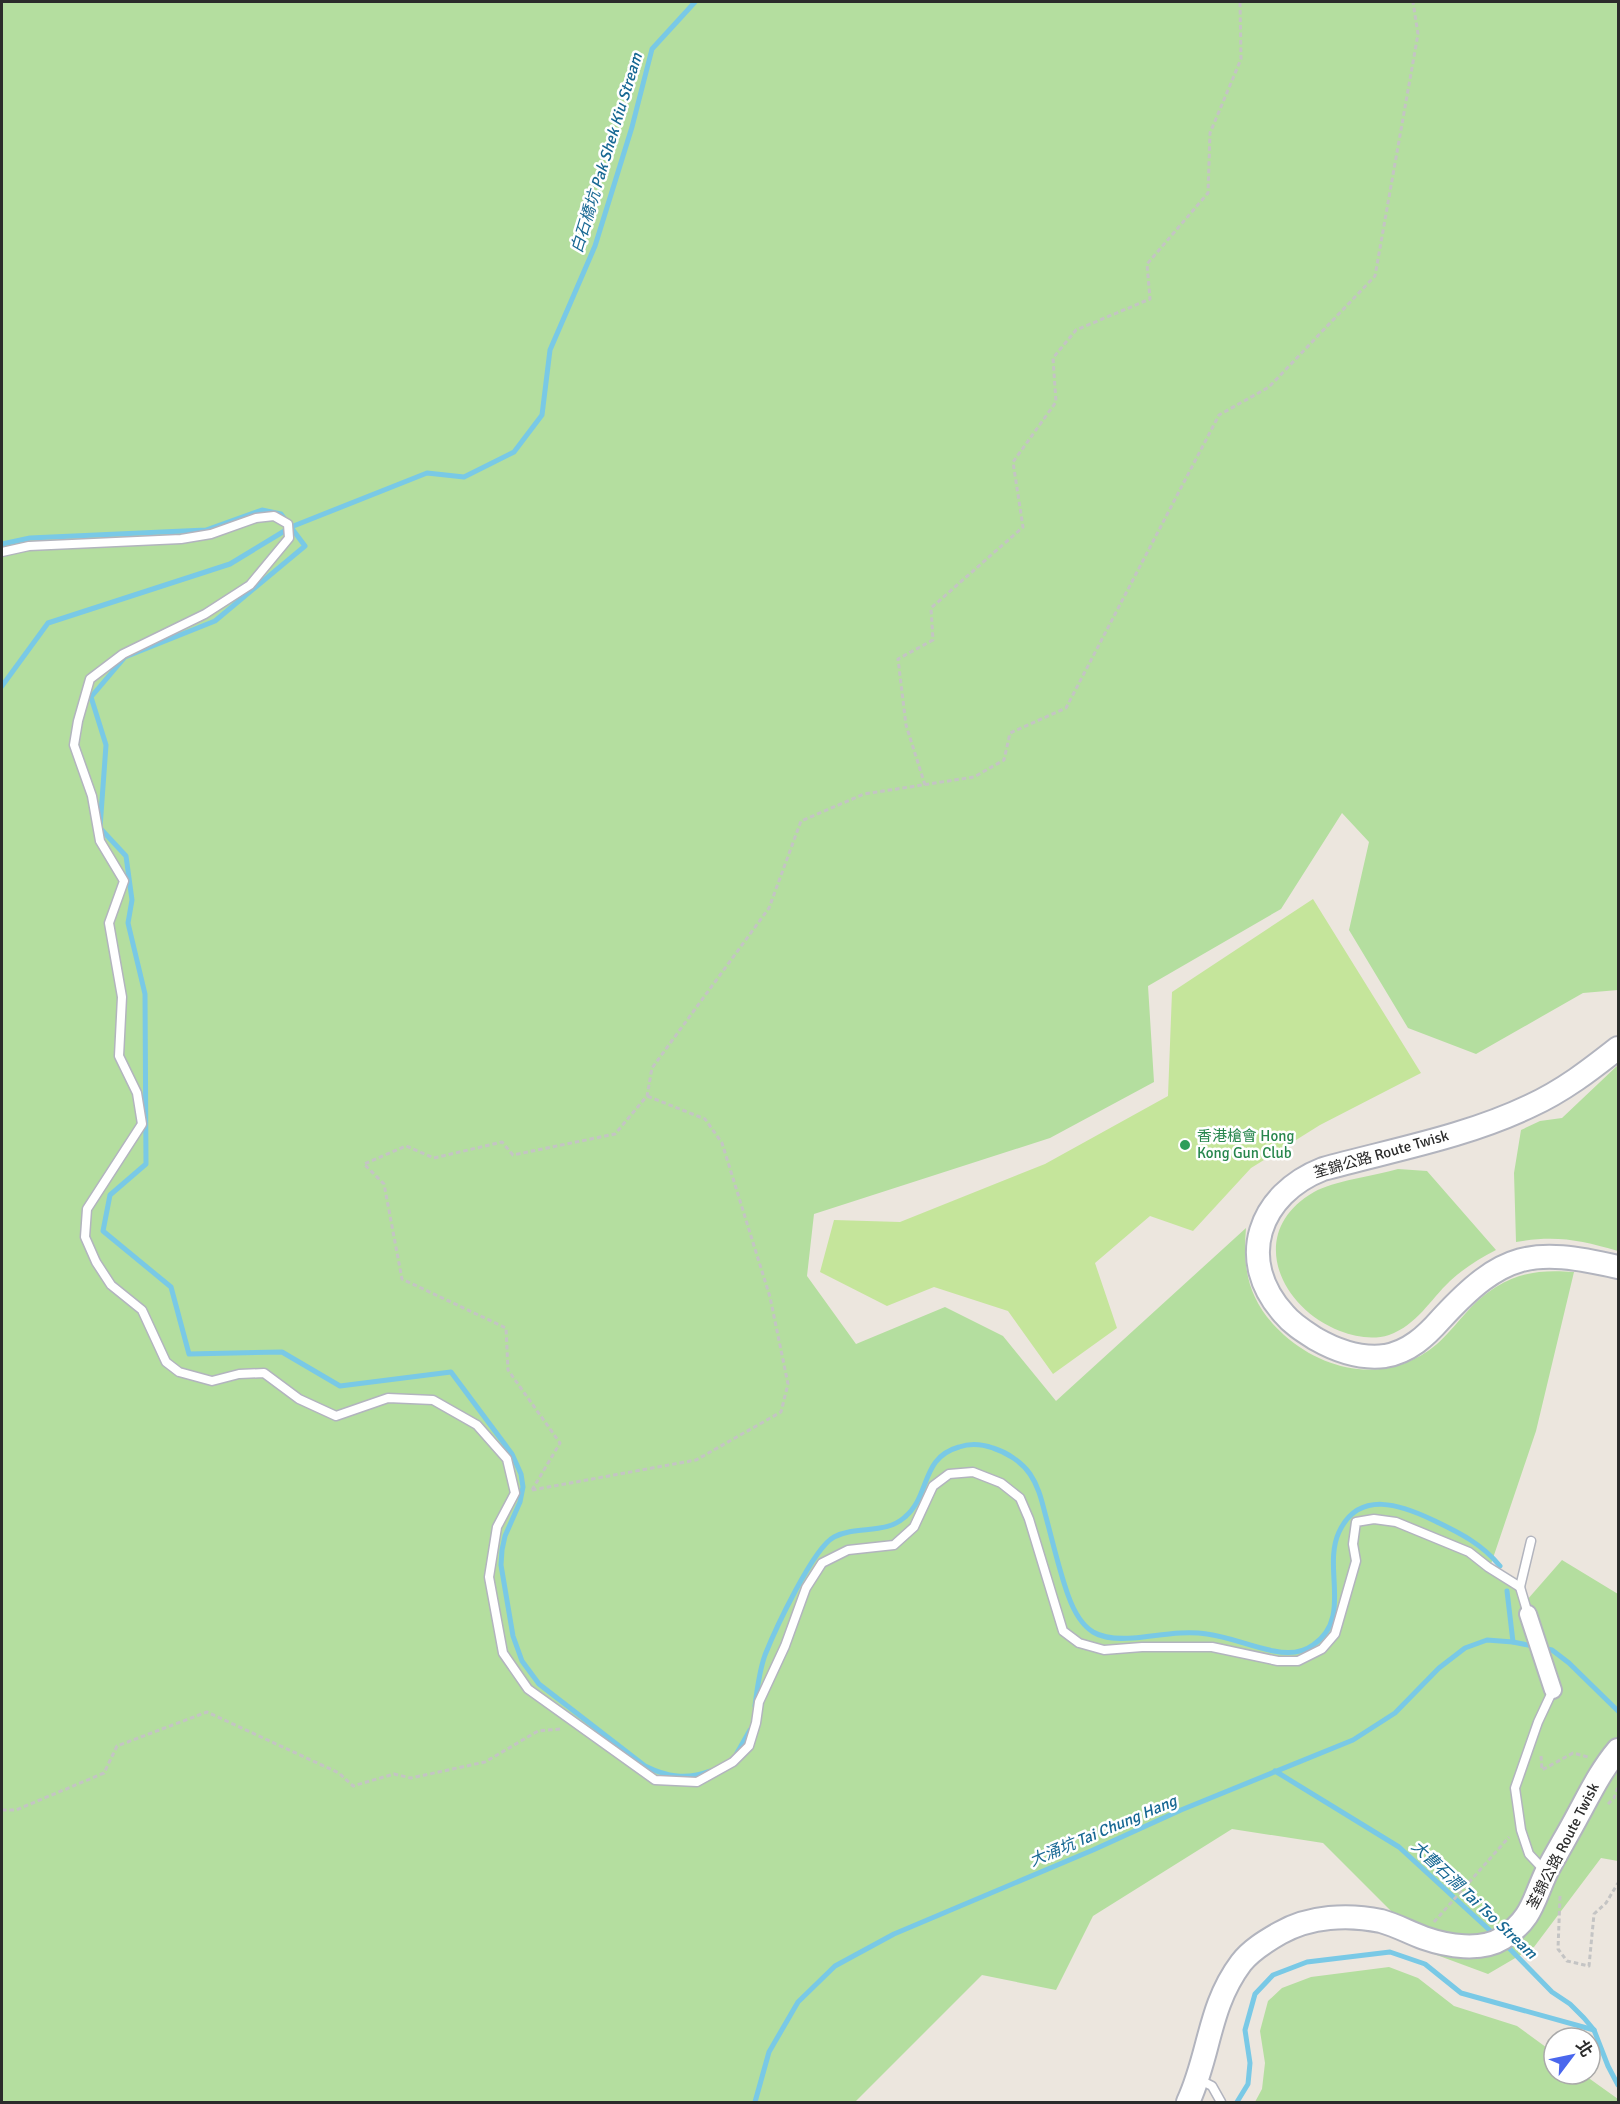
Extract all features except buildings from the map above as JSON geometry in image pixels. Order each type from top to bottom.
[{"type":"main road","name":"荃錦公路 Route Twisk","points":[[1618,1048],[1558,1092],[1506,1117],[1323,1169],[1306,1176],[1284,1192],[1270,1209],[1260,1232],[1258,1252],[1261,1274],[1271,1298],[1284,1315],[1299,1328],[1323,1343],[1345,1352],[1373,1357],[1387,1356],[1410,1347],[1428,1333],[1473,1287],[1499,1268],[1512,1263],[1541,1256],[1556,1256],[1576,1257],[1618,1267]]},
{"type":"main road","name":"荃錦公路 Route Twisk","points":[[1188,2103],[1198,2079],[1220,1998],[1242,1961],[1264,1941],[1293,1926],[1345,1917],[1383,1922],[1448,1945],[1478,1946],[1501,1939],[1516,1928],[1530,1913],[1553,1880],[1609,1761]]},
{"type":"street","points":[[1528,1614],[1553,1690]]},
{"type":"lane","points":[[2,552],[29,546],[181,539],[211,534],[256,518],[274,516],[288,524],[289,538],[250,585],[205,614],[123,654],[90,679],[78,721],[74,745],[92,796],[100,841],[124,880],[109,923],[122,998],[119,1056],[137,1093],[142,1124],[87,1209],[85,1237],[96,1262],[111,1285],[142,1310],[166,1362],[179,1372],[213,1381],[239,1374],[264,1373],[299,1399],[336,1416],[388,1398],[433,1400],[477,1425],[507,1459],[515,1493],[497,1527],[489,1577],[503,1653],[528,1689],[655,1780],[697,1782],[734,1762],[749,1746],[759,1702],[785,1646],[806,1588],[822,1563],[848,1550],[894,1545],[914,1527],[933,1486],[949,1474],[973,1473],[1001,1483],[1020,1498],[1029,1519],[1063,1631],[1079,1643],[1104,1650],[1142,1647],[1212,1647],[1278,1661],[1298,1661],[1322,1649],[1335,1634],[1356,1561],[1353,1544],[1356,1522],[1374,1519],[1396,1522],[1469,1552],[1520,1587]]},
{"type":"lane","points":[[1528,1614],[1520,1587],[1531,1540]]},
{"type":"lane","points":[[1553,1690],[1538,1722],[1515,1788],[1520,1824],[1529,1854],[1553,1880]]},
{"type":"lane","points":[[1198,2079],[1212,2086],[1221,2103]]},
{"type":"path","points":[[925,785],[906,725],[898,659],[933,640],[931,608],[1023,527],[1013,462],[1056,402],[1053,358],[1076,330],[1150,299],[1147,264],[1208,193],[1210,133],[1241,59],[1240,2]]},
{"type":"path","points":[[647,1096],[705,1119],[722,1143],[770,1297],[788,1384],[781,1412],[696,1460],[532,1490],[560,1443],[508,1370],[506,1328],[402,1279],[384,1184],[364,1164],[406,1146],[434,1158],[502,1142],[513,1155],[615,1134],[647,1096],[652,1068],[769,908],[801,821],[864,794],[975,777],[1004,760],[1010,733],[1066,708],[1219,415],[1269,387],[1375,276],[1418,34],[1413,2]]},
{"type":"path","points":[[2,1810],[16,1810],[104,1773],[117,1746],[207,1712],[339,1773],[353,1786],[394,1774],[411,1778],[485,1762],[538,1731],[581,1727]]},
{"type":"path","points":[[1538,1722],[1542,1770],[1573,1753],[1609,1761]]},
{"type":"path","points":[[1605,1806],[1614,1798],[1618,1787]]},
{"type":"path","points":[[1431,1926],[1520,1824]]},
{"type":"path","points":[[1553,1880],[1558,1949],[1567,1961],[1589,1966],[1594,1914],[1606,1902],[1618,1883]]},
{"type":"green space","points":[[2,2],[1618,2],[1618,990],[1583,993],[1476,1054],[1408,1028],[1349,930],[1369,842],[1342,813],[1281,909],[1148,986],[1154,1082],[1050,1138],[814,1214],[807,1276],[856,1344],[945,1307],[1003,1336],[1056,1401],[1246,1228],[1247,1273],[1263,1312],[1284,1335],[1301,1348],[1339,1366],[1359,1369],[1380,1369],[1419,1357],[1437,1344],[1487,1293],[1506,1282],[1534,1273],[1574,1272],[1536,1431],[1491,1564],[1527,1600],[1562,1560],[1618,1594],[1618,1861],[1601,1858],[1534,1947],[1488,1974],[1434,1954],[1323,1843],[1232,1829],[1093,1916],[1056,1990],[982,1975],[855,2102],[2,2102]]},
{"type":"green space","name":"香港槍會 Hong Kong Gun Club","points":[[1313,899],[1421,1073],[1320,1125],[1251,1168],[1193,1231],[1150,1216],[1095,1263],[1117,1328],[1053,1374],[1008,1311],[934,1287],[887,1306],[820,1272],[834,1220],[900,1222],[1045,1164],[1168,1096],[1172,992]]},
{"type":"green space","points":[[1618,1065],[1618,1251],[1568,1240],[1543,1239],[1516,1242],[1514,1173],[1521,1130],[1540,1121],[1562,1118]]},
{"type":"green space","points":[[1398,1169],[1427,1171],[1496,1250],[1455,1276],[1415,1319],[1399,1331],[1389,1335],[1364,1337],[1340,1331],[1318,1320],[1300,1305],[1287,1287],[1278,1267],[1276,1247],[1281,1227],[1293,1208],[1322,1188]]},
{"type":"green space","points":[[1389,1967],[1418,1978],[1454,2006],[1517,2026],[1542,2044],[1542,2086],[1600,2086],[1618,2099],[1618,2102],[1255,2102],[1262,2089],[1265,2063],[1260,2031],[1268,2001],[1282,1988],[1311,1977]]},
{"type":"waterway","name":"白石橋坑 Pak Shek Kiu Stream","points":[[2,686],[48,623],[230,564],[291,527],[427,473],[464,477],[514,452],[542,415],[550,350],[595,246],[632,127],[652,49],[695,2]]},
{"type":"waterway","points":[[2,544],[30,538],[206,530],[262,510],[281,514],[305,546],[215,621],[125,657],[91,697],[106,745],[100,828],[126,856],[132,900],[128,923],[145,994],[146,1164],[110,1195],[103,1231],[171,1287],[189,1354],[282,1352],[340,1386],[451,1372],[512,1454],[521,1474],[523,1487],[520,1502],[505,1536],[501,1565],[513,1636],[522,1661],[539,1684],[645,1766],[661,1773],[677,1776],[693,1776],[710,1771]]},
{"type":"waterway","points":[[755,1706],[761,1668],[770,1643],[795,1591],[825,1544],[843,1533],[880,1528],[897,1523],[913,1508],[938,1459],[947,1452],[967,1445],[976,1444],[1003,1452],[1030,1474],[1040,1495],[1072,1606],[1088,1629],[1107,1637],[1128,1638],[1198,1633],[1216,1635],[1279,1652],[1290,1653],[1309,1648],[1325,1634],[1332,1621],[1335,1592],[1333,1561],[1339,1532],[1348,1519],[1358,1510],[1369,1505],[1395,1506],[1435,1521],[1478,1545],[1500,1566]]},
{"type":"waterway","points":[[1507,1591],[1513,1642]]},
{"type":"waterway","name":"大涌坑 Tai Chung Hang","points":[[755,2102],[769,2052],[798,2002],[835,1966],[894,1934],[1093,1850],[1181,1810],[1353,1740],[1395,1713],[1439,1668],[1465,1648],[1487,1640],[1513,1642],[1552,1650],[1569,1663],[1618,1711]]},
{"type":"waterway","points":[[737,1753],[750,1730]]},
{"type":"waterway","name":"大曹石澗 Tai Tso Stream","points":[[1275,1771],[1399,1847],[1496,1936]]},
{"type":"waterway","name":"大曹石澗 Tai Tso Stream","points":[[1505,1944],[1552,1992],[1570,2004],[1594,2030],[1618,2085]]},
{"type":"waterway","points":[[1237,2102],[1248,2084],[1250,2063],[1245,2030],[1255,1994],[1273,1975],[1307,1962],[1390,1952],[1425,1964],[1461,1993],[1580,2026]]},
{"type":"place","name":"香港槍會 Hong Kong Gun Club","points":[[1185,1145]]}]
